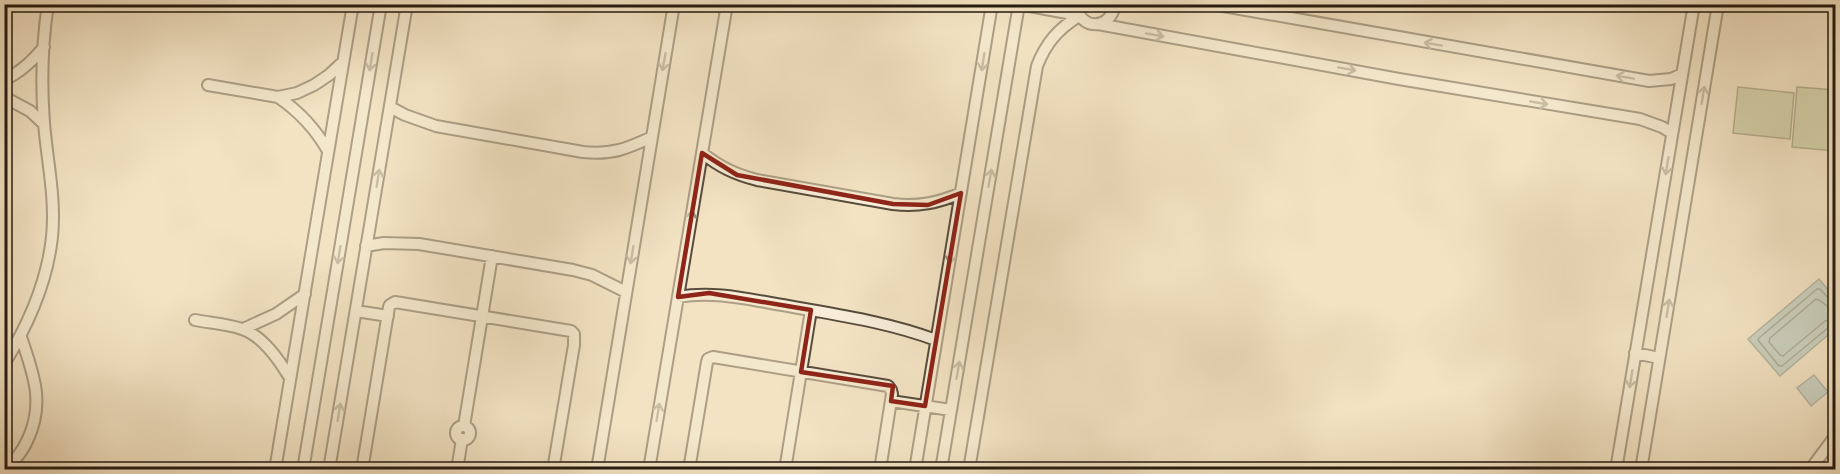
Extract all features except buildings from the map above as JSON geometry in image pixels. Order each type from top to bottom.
[{"type":"street","points":[[4,364],[21,337],[36,305],[46,271],[52,236],[53,200],[44,124],[44,47],[48,4]]},
{"type":"street","points":[[275,470],[352,4]]},
{"type":"street","points":[[303,470],[381,4]]},
{"type":"street","points":[[329,470],[407,4]]},
{"type":"street","points":[[597,470],[674,4]]},
{"type":"street","points":[[649,470],[726,4]]},
{"type":"street","points":[[915,470],[992,4]]},
{"type":"street","points":[[942,470],[1019,4],[1078,12],[1084,21],[1098,24],[1400,79],[1640,119],[1672,133]]},
{"type":"street","points":[[1098,24],[1110,19],[1114,13],[1115,4]]},
{"type":"street","points":[[1212,4],[1649,81],[1671,79],[1682,74]]},
{"type":"street","points":[[1616,470],[1694,4]]},
{"type":"street","points":[[1641,470],[1718,4]]},
{"type":"street","points":[[969,470],[1037,66],[1043,51],[1053,37],[1078,12]]},
{"type":"street","points":[[4,80],[31,62],[44,47]]},
{"type":"street","points":[[208,85],[278,97],[297,93],[314,85],[343,62]]},
{"type":"street","points":[[4,97],[30,111],[44,124]]},
{"type":"street","points":[[278,97],[308,120],[328,151]]},
{"type":"street","points":[[390,108],[420,122],[436,126],[583,152],[602,154],[619,151],[652,137]]},
{"type":"street","points":[[702,153],[718,166],[737,175],[893,204],[928,205],[961,193]]},
{"type":"street","points":[[366,246],[402,242],[573,270],[592,275],[626,292]]},
{"type":"street","points":[[457,470],[462,440],[470,435],[469,429],[464,426],[492,256]]},
{"type":"street","points":[[678,297],[709,293],[888,325],[936,340]]},
{"type":"street","points":[[243,329],[276,314],[305,294]]},
{"type":"street","points":[[362,470],[390,304],[395,302],[567,330],[574,334],[553,470]]},
{"type":"street","points":[[785,470],[811,310]]},
{"type":"street","points":[[356,311],[388,316]]},
{"type":"street","points":[[195,320],[243,329],[258,338],[281,363],[290,378]]},
{"type":"street","points":[[4,468],[25,447],[36,417],[38,401],[34,377],[21,337]]},
{"type":"street","points":[[1635,354],[1659,358]]},
{"type":"street","points":[[689,470],[708,359],[713,357],[884,385],[891,390],[891,401],[880,470]]},
{"type":"street","points":[[891,401],[951,410]]},
{"type":"street","points":[[1810,470],[1836,435]]},
{"type":"highlighted area","points":[[702,153],[737,175],[893,204],[928,205],[961,193],[925,406],[891,401],[893,386],[801,372],[811,310],[709,293],[678,297]]},
{"type":"green space","points":[[1738,87],[1794,93],[1790,139],[1733,133]]},
{"type":"green space","points":[[1797,87],[1835,90],[1835,151],[1792,147]]},
{"type":"water","points":[[1819,279],[1835,298],[1835,329],[1780,376],[1748,339]]},
{"type":"water","points":[[1814,375],[1828,392],[1811,406],[1797,388]]}]
